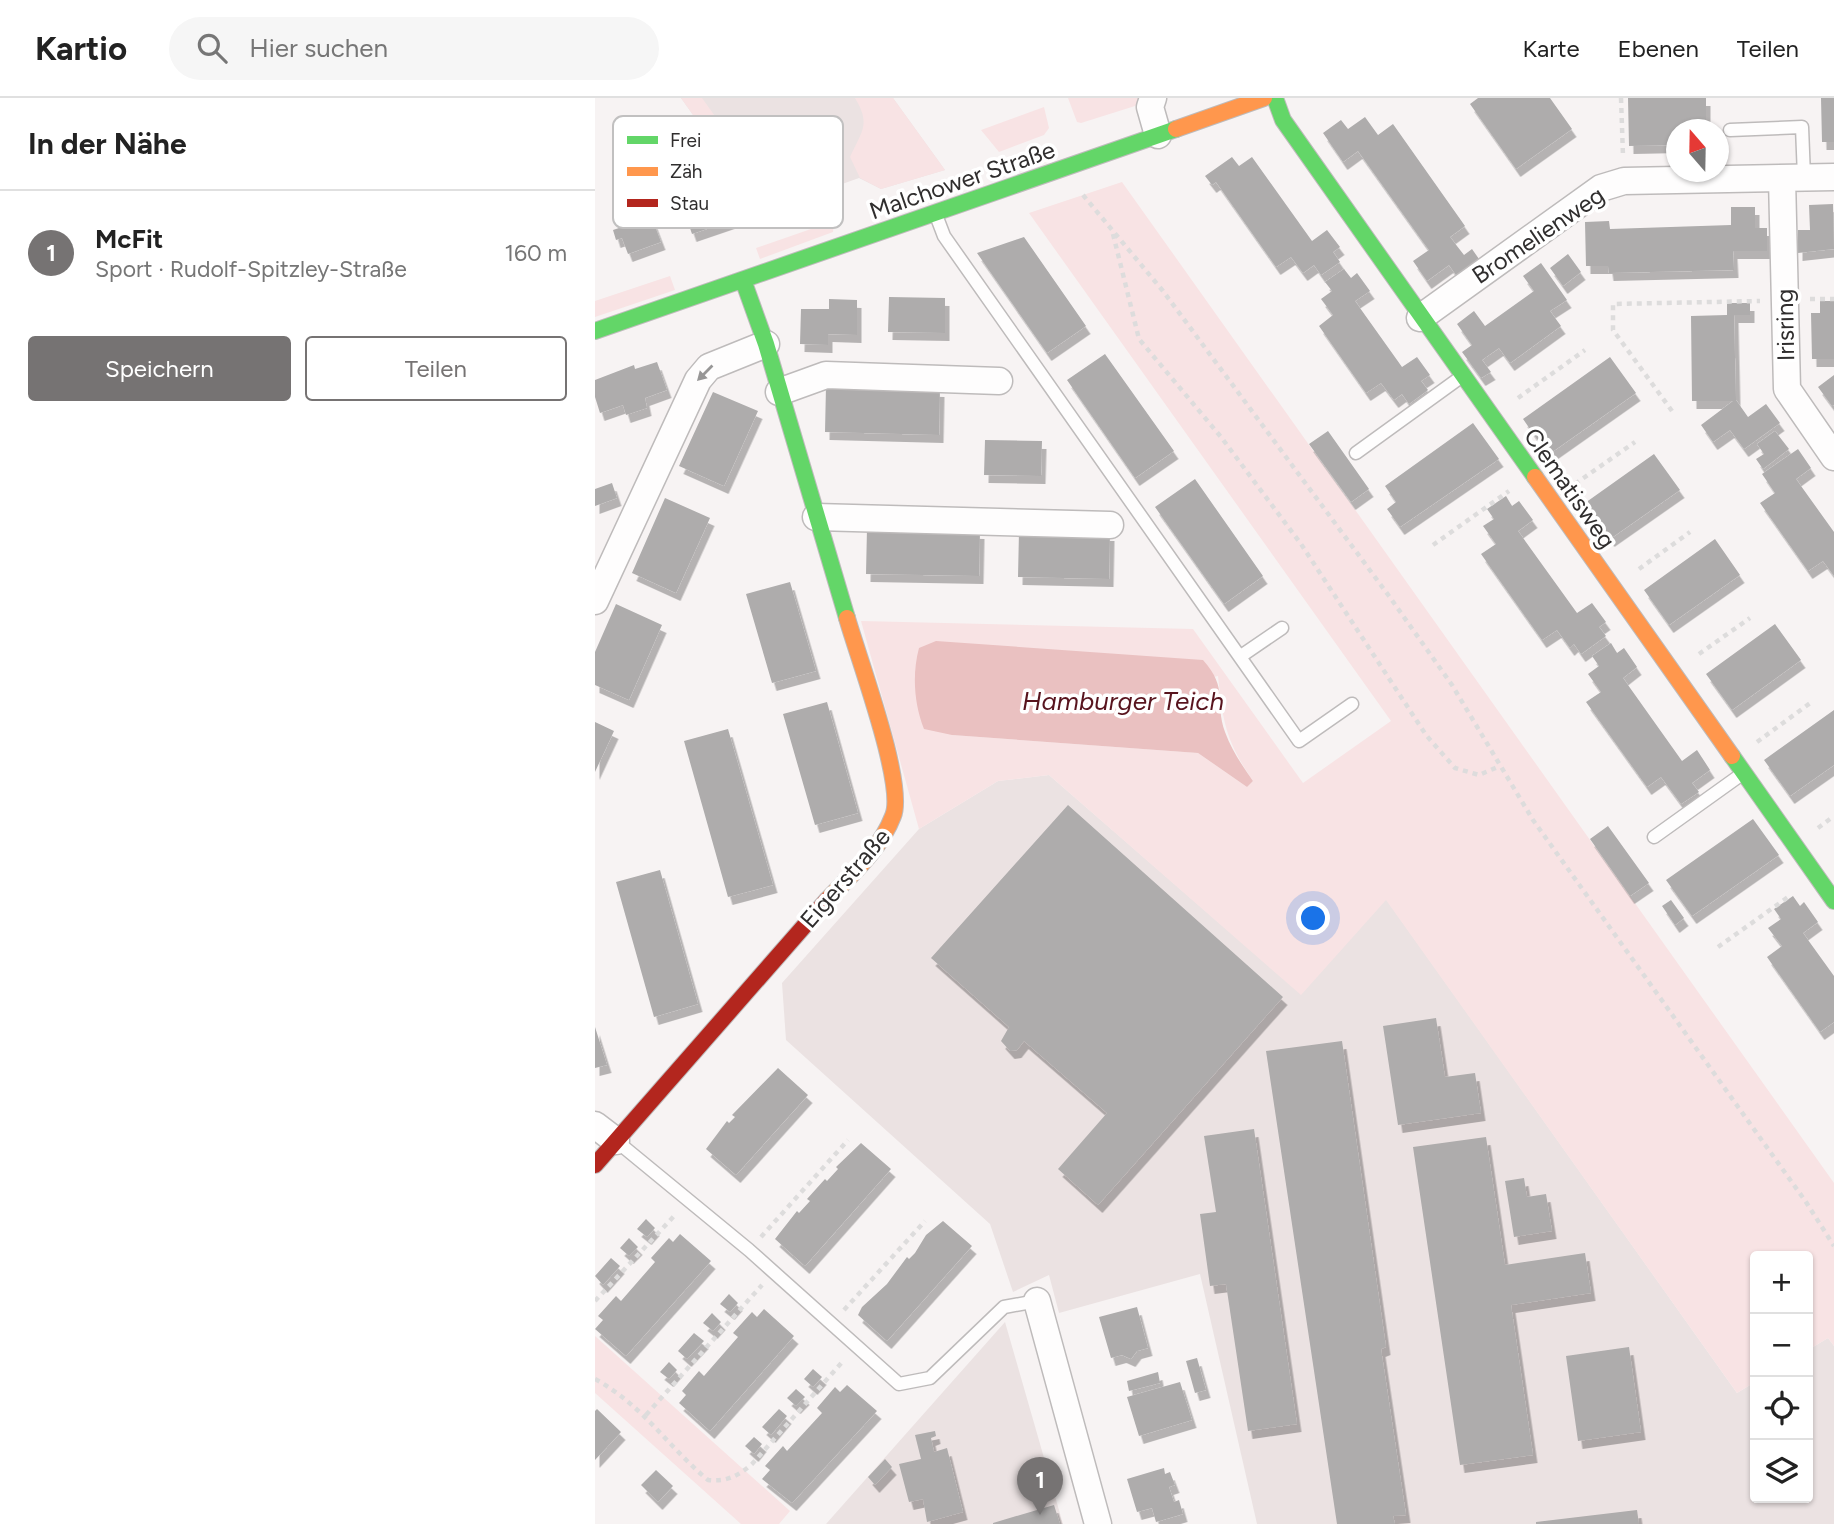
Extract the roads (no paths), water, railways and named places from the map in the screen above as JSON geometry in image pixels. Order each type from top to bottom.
[{"type":"street","points":[[1153,98],[1150,107],[1158,135]]},
{"type":"street","name":"Malchower Straße","points":[[595,331],[1264,98]]},
{"type":"street","name":"Clematisweg","points":[[1275,98],[1283,120],[1420,318],[1834,901]]},
{"type":"street","name":"Bromelienweg","points":[[1420,318],[1601,188],[1624,181],[1834,177]]},
{"type":"street","name":"Irisring","points":[[1793,178],[1785,300],[1787,388],[1834,457]]},
{"type":"street","name":"Eigerstraße","points":[[595,1165],[795,936],[881,843],[895,813],[895,782],[766,344],[743,280]]},
{"type":"street","points":[[595,601],[698,380],[709,367],[766,344]]},
{"type":"street","points":[[779,392],[825,375],[999,381]]},
{"type":"street","points":[[816,517],[1110,525]]},
{"type":"street","points":[[595,1125],[617,1142]]},
{"type":"street","points":[[1037,1301],[1098,1524]]},
{"type":"lane","points":[[1730,130],[1803,127],[1793,178]]},
{"type":"lane","points":[[935,212],[944,236],[1299,741],[1352,704]]},
{"type":"lane","points":[[1356,453],[1463,376]]},
{"type":"lane","points":[[1241,656],[1282,628]]},
{"type":"lane","points":[[1654,837],[1744,773]]},
{"type":"lane","points":[[617,1142],[690,1199],[899,1384],[930,1378],[1004,1307],[1037,1301]]},
{"type":"water","name":"Hamburger Teich","points":[[936,641],[1203,660],[1216,679],[1222,721],[1228,739],[1253,781],[1247,787],[1198,753],[952,735],[924,729],[915,689],[915,668],[919,648]]},
{"type":"place","name":"McFit","points":[[1040,1515]]}]
